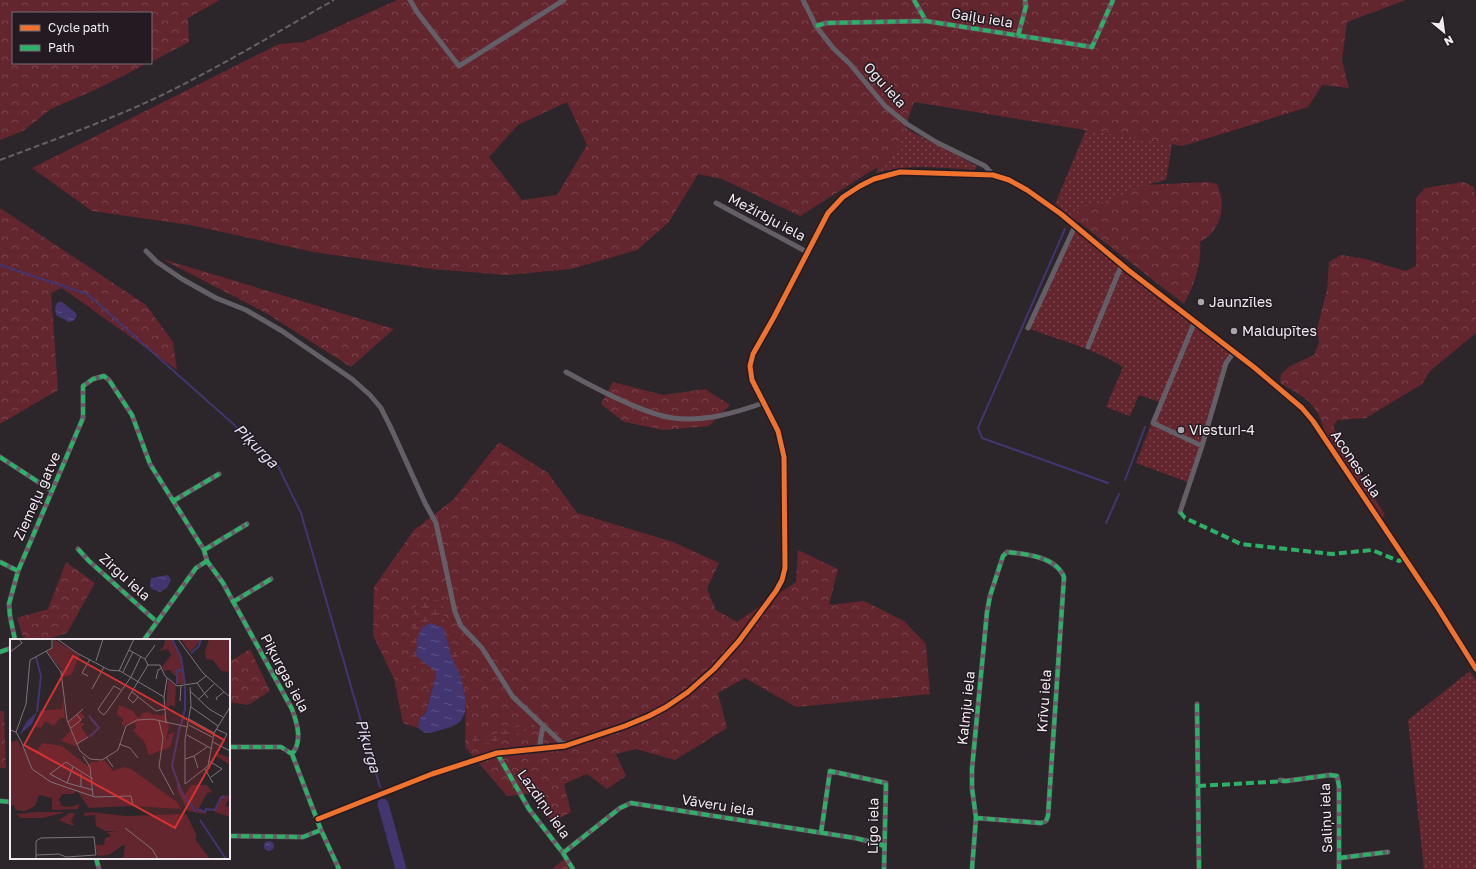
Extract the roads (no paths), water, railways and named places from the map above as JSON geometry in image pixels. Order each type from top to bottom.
[{"type":"street","points":[[410,0],[417,12],[459,66],[564,0]]},
{"type":"street","name":"Ogu iela","points":[[803,0],[816,26],[833,48],[850,64],[885,106],[898,118],[936,142],[986,166],[993,175]]},
{"type":"street","points":[[914,0],[926,21]]},
{"type":"street","points":[[1018,36],[1026,6],[1025,0]]},
{"type":"street","name":"Gaiļu iela","points":[[816,26],[826,23],[926,21],[1092,47],[1113,0]]},
{"type":"street","points":[[318,819],[432,774],[497,753],[565,746],[625,726],[666,707],[688,692],[727,656],[776,591],[785,568],[784,457],[778,431],[752,380],[750,366],[753,354],[828,213],[843,197],[874,179],[900,172],[993,175]]},
{"type":"street","name":"Acones iela","points":[[993,175],[1009,180],[1027,190],[1075,226],[1196,321],[1302,408],[1313,421],[1436,605],[1476,669]]},
{"type":"street","name":"Mežirbju iela","points":[[716,203],[807,252]]},
{"type":"street","points":[[1028,328],[1075,226]]},
{"type":"street","points":[[146,251],[157,262],[182,279],[216,298],[246,310],[282,331],[352,379],[381,408],[425,503],[436,523],[455,612],[461,626],[482,648],[513,697],[565,746]]},
{"type":"street","points":[[1088,347],[1122,264]]},
{"type":"street","points":[[1196,321],[1153,423],[1202,446]]},
{"type":"street","points":[[1180,512],[1202,446],[1226,363],[1234,352]]},
{"type":"street","points":[[566,372],[643,409],[672,418],[716,416],[763,403]]},
{"type":"street","name":"Piķurgas iela","points":[[83,386],[99,377],[104,376],[109,380],[132,415],[150,464],[204,550],[207,561],[233,602],[292,708],[297,723],[298,737],[297,748],[292,754]]},
{"type":"street","name":"Ziemeļu gatve","points":[[15,639],[9,604],[18,571],[82,418],[83,386]]},
{"type":"street","points":[[0,457],[52,491]]},
{"type":"street","points":[[173,501],[219,474]]},
{"type":"street","points":[[204,550],[247,524]]},
{"type":"street","name":"Zirgu iela","points":[[78,549],[89,561],[157,622]]},
{"type":"street","name":"Kalmju iela","points":[[972,869],[976,818],[972,788],[972,769],[987,612],[990,596],[1003,556],[1007,552]]},
{"type":"street","name":"Krīvu iela","points":[[976,818],[1041,823],[1046,821],[1048,816],[1064,577],[1062,570],[1046,560],[1030,555],[1007,552]]},
{"type":"street","name":"Zirgu iela","points":[[145,639],[196,568],[207,561]]},
{"type":"street","points":[[0,562],[18,571]]},
{"type":"street","points":[[233,602],[271,579]]},
{"type":"street","points":[[0,652],[10,648]]},
{"type":"street","points":[[1197,704],[1199,869]]},
{"type":"street","points":[[539,749],[543,725]]},
{"type":"street","points":[[230,747],[281,747],[292,754],[321,830],[339,869]]},
{"type":"street","name":"Lazdiņu iela","points":[[497,753],[529,809],[563,853],[572,869]]},
{"type":"street","name":"Līgo iela","points":[[821,833],[830,771],[886,783],[883,846],[884,869]]},
{"type":"street","name":"Saliņu iela","points":[[1280,780],[1286,781],[1330,775],[1337,776],[1339,786],[1339,869]]},
{"type":"street","points":[[0,801],[10,802]]},
{"type":"street","name":"Vāveru iela","points":[[563,853],[620,808],[631,803],[868,840],[883,846]]},
{"type":"street","points":[[230,836],[303,837],[321,830]]},
{"type":"street","points":[[1339,858],[1388,852]]},
{"type":"street","points":[[96,859],[99,869]]},
{"type":"water","points":[[58,302],[62,302],[76,313],[77,316],[73,321],[69,322],[56,315],[55,307]]},
{"type":"water","points":[[168,575],[171,580],[167,588],[160,592],[152,589],[150,585],[151,578]]},
{"type":"water","points":[[431,623],[444,628],[451,655],[461,677],[466,702],[465,713],[460,722],[451,727],[425,733],[418,728],[420,718],[426,712],[436,675],[435,671],[416,656],[417,639],[422,627]]},
{"type":"water","points":[[267,841],[271,841],[274,846],[271,851],[267,851],[264,848],[264,844]]},
{"type":"waterway","points":[[1065,229],[978,428],[982,438],[1108,483]]},
{"type":"waterway","name":"Piķurga","points":[[0,265],[87,294],[276,462],[301,513],[380,787]]},
{"type":"waterway","points":[[1125,480],[1145,427]]},
{"type":"waterway","points":[[1106,523],[1119,494]]},
{"type":"waterway","name":"Piķurga","points":[[383,804],[401,869]]},
{"type":"railway","points":[[0,160],[100,122],[158,97],[225,62],[334,0]]},
{"type":"place","name":"Jaunzīles","points":[[1201,302]]},
{"type":"place","name":"Maldupītes","points":[[1234,331]]},
{"type":"place","name":"Viesturi-4","points":[[1181,430]]}]
